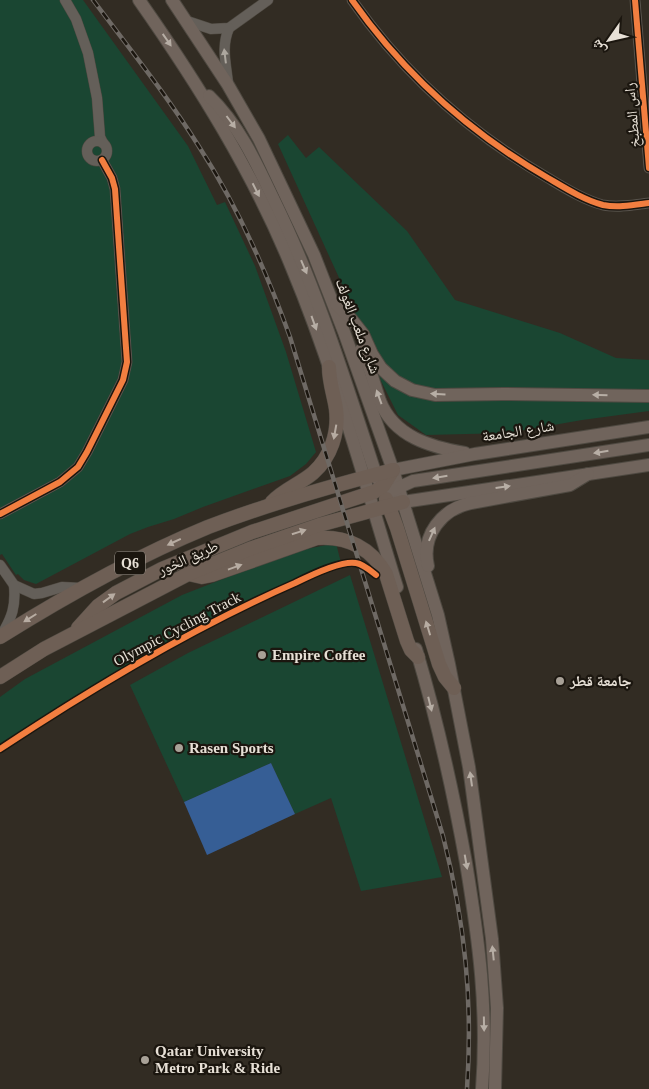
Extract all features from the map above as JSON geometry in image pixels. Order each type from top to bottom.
[{"type":"highway","points":[[269,507],[279,495],[312,473],[322,463],[331,447],[336,420],[329,379],[329,367]]},
{"type":"highway","name":"طريق الخور","points":[[0,677],[29,658],[188,574],[252,548],[320,525],[373,510],[381,489],[393,470]]},
{"type":"highway","points":[[75,633],[81,623],[98,606],[116,593],[162,569],[252,532],[381,489],[439,664],[454,688]]},
{"type":"highway","name":"طريق الخور","points":[[0,637],[108,573],[216,524],[269,507],[381,489],[404,502]]},
{"type":"highway","points":[[188,574],[202,577],[212,575],[317,538],[334,538],[350,542],[365,550],[386,574],[406,641],[418,657]]},
{"type":"main road","points":[[139,0],[198,87],[233,146],[263,205],[292,266],[329,367],[381,489]]},
{"type":"main road","name":"شارع ملعب الغولف","points":[[172,0],[228,85],[259,139],[288,198],[314,255],[344,332],[393,470]]},
{"type":"main road","points":[[198,87],[221,109],[241,135],[280,212],[327,325],[381,489]]},
{"type":"main road","points":[[332,301],[352,320],[363,334],[381,368],[395,381],[412,390],[435,395],[649,396]]},
{"type":"main road","points":[[344,332],[354,340],[364,354],[381,403],[394,423],[418,441],[475,454]]},
{"type":"main road","name":"شارع الجامعة","points":[[393,470],[475,454],[649,427]]},
{"type":"main road","points":[[381,489],[413,481],[649,445]]},
{"type":"main road","points":[[495,1089],[498,1031],[494,954],[470,767],[438,615],[404,502],[649,465]]},
{"type":"main road","points":[[438,615],[438,600],[427,553],[432,532],[442,517],[463,505],[570,485],[588,474]]},
{"type":"main road","points":[[373,510],[418,657],[455,800],[477,929],[484,999],[482,1089]]},
{"type":"street","points":[[65,0],[82,34],[91,68],[97,98],[100,137],[107,152],[102,160]]},
{"type":"street","points":[[228,85],[224,42],[229,28],[268,0]]},
{"type":"street","points":[[352,0],[409,71],[456,115],[500,149],[573,192],[603,205],[649,204]]},
{"type":"street","name":"راس المطبخ","points":[[635,0],[649,168]]},
{"type":"street","points":[[187,21],[211,28],[229,28]]},
{"type":"street","points":[[94,90],[92,98],[93,122],[91,143],[87,149],[89,158],[97,161],[102,160]]},
{"type":"street","points":[[91,143],[97,141],[103,143]]},
{"type":"street","points":[[0,514],[46,491],[72,474],[87,452],[124,380],[127,362],[115,189],[112,178],[102,160]]},
{"type":"street","points":[[0,565],[14,585],[34,594],[62,587],[80,588]]},
{"type":"street","points":[[0,637],[12,613],[15,601],[14,585]]},
{"type":"green space","points":[[0,0],[83,0],[188,146],[217,205],[225,202],[255,266],[286,352],[316,452],[306,464],[290,476],[130,534],[36,584],[24,580],[18,574],[16,575],[2,554],[0,555]]},
{"type":"green space","points":[[288,135],[306,158],[319,147],[407,231],[455,300],[560,333],[616,358],[649,360],[649,411],[508,433],[426,435],[398,415],[381,381],[356,315],[278,144]]},
{"type":"green space","points":[[336,543],[341,563],[243,605],[117,671],[60,705],[0,747],[0,697],[25,679],[182,595],[292,552]]},
{"type":"green space","points":[[350,575],[442,877],[361,891],[331,798],[295,814],[271,763],[184,802],[130,685],[188,653]]},
{"type":"water","points":[[271,763],[295,814],[207,855],[184,802]]},
{"type":"railway","points":[[93,0],[186,126],[212,168],[250,238],[290,337],[443,836],[451,868],[466,962],[469,1024],[467,1089]]},
{"type":"cycle path","points":[[352,0],[372,27],[416,77],[440,100],[492,142],[568,190],[596,203],[614,206],[649,203]]},
{"type":"cycle path","points":[[635,0],[649,168]]},
{"type":"cycle path","points":[[0,514],[60,482],[78,467],[123,380],[127,362],[115,189],[112,178],[102,160]]},
{"type":"cycle path","name":"Olympic Cycling Track","points":[[0,749],[107,681],[181,639],[308,576],[334,566],[350,563],[361,565],[376,575]]},
{"type":"place","name":"Empire Coffee","points":[[262,655]]},
{"type":"place","name":"جامعة قطر","points":[[560,681]]},
{"type":"place","name":"Rasen Sports","points":[[179,748]]},
{"type":"place","name":"Qatar University Metro Park & Ride","points":[[145,1060]]}]
